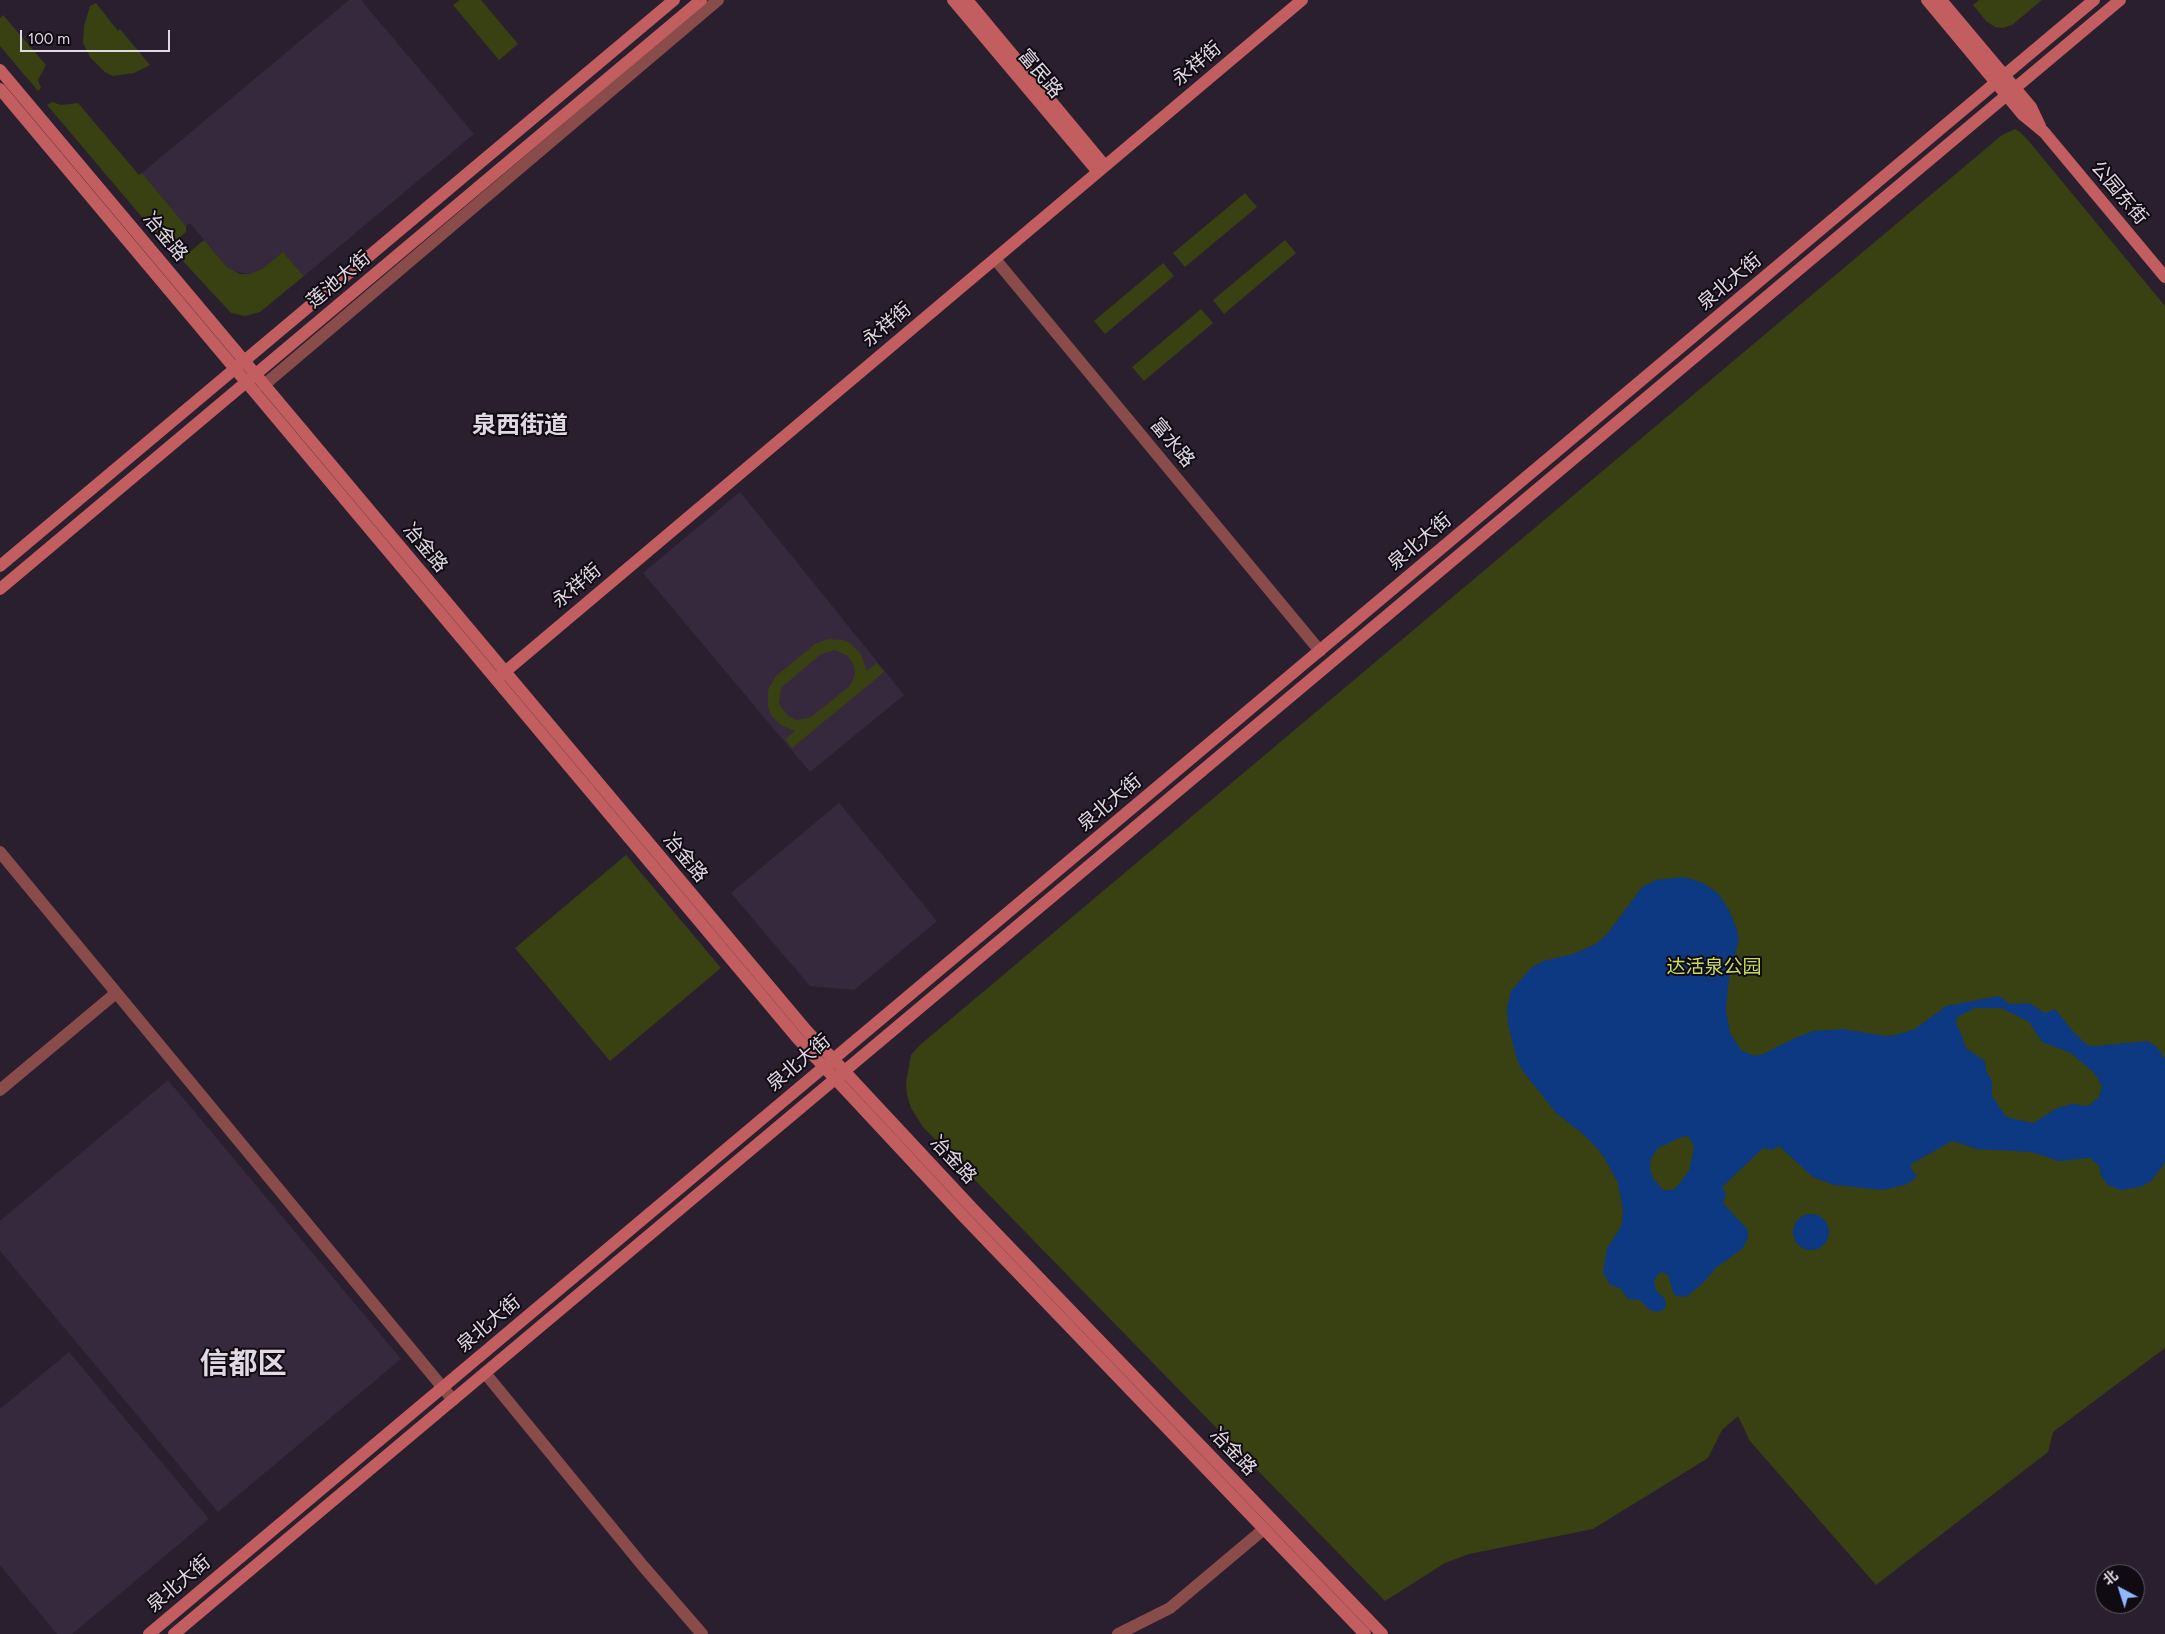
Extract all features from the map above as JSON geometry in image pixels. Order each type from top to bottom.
[{"type":"main road","name":"莲池大街","points":[[0,566],[674,0]]},
{"type":"main road","name":"莲池大街","points":[[0,589],[701,0]]},
{"type":"main road","name":"富民路","points":[[953,0],[1102,169]]},
{"type":"main road","name":"富民路","points":[[967,0],[1102,169]]},
{"type":"main road","name":"永祥街","points":[[500,676],[1302,0]]},
{"type":"main road","name":"公园东街","points":[[1927,0],[2000,79],[2011,92],[2022,114],[2044,132],[2165,277]]},
{"type":"main road","name":"公园东街","points":[[1941,0],[2000,79]]},
{"type":"main road","name":"泉北大街","points":[[149,1634],[2094,0]]},
{"type":"main road","name":"泉北大街","points":[[174,1634],[2120,0]]},
{"type":"main road","name":"冶金路","points":[[0,70],[239,365]]},
{"type":"main road","name":"冶金路","points":[[0,89],[251,379],[500,676]]},
{"type":"main road","name":"冶金路","points":[[251,379],[264,385],[798,1039],[829,1063],[964,1217],[1365,1634]]},
{"type":"main road","name":"冶金路","points":[[840,1075],[973,1209],[1382,1634]]},
{"type":"street","points":[[264,385],[718,0]]},
{"type":"street","name":"富水路","points":[[995,258],[1320,651]]},
{"type":"street","points":[[0,852],[453,1400]]},
{"type":"street","points":[[0,1090],[116,993]]},
{"type":"street","points":[[485,1373],[643,1566],[702,1634]]},
{"type":"street","points":[[1118,1634],[1170,1608],[1264,1529]]},
{"type":"shaded area","points":[[349,0],[361,0],[474,134],[304,276],[283,252],[262,269],[249,274],[233,271],[227,267],[190,223],[186,226],[142,173]]},
{"type":"shaded area","points":[[740,492],[904,695],[810,772],[643,573]]},
{"type":"shaded area","points":[[839,803],[937,921],[854,990],[810,986],[731,893]]},
{"type":"shaded area","points":[[168,1080],[401,1359],[218,1512],[0,1251],[0,1221]]},
{"type":"shaded area","points":[[69,1352],[209,1519],[72,1634],[57,1634],[0,1565],[0,1409]]},
{"type":"green space","points":[[460,0],[481,0],[518,44],[499,60],[453,5]]},
{"type":"green space","points":[[1979,0],[2042,0],[2012,25],[2003,28],[1995,27],[1986,21],[1973,5]]},
{"type":"green space","points":[[96,3],[118,31],[120,29],[150,65],[134,73],[113,76],[105,72],[90,57],[83,43],[84,26],[90,6]]},
{"type":"green space","points":[[3,15],[46,65],[38,80],[41,88],[38,91],[0,46],[0,18]]},
{"type":"green space","points":[[52,102],[61,105],[78,103],[139,175],[142,173],[186,226],[186,232],[170,245],[163,242],[47,105]]},
{"type":"green space","name":"达活泉公园","points":[[2015,129],[2027,139],[2165,306],[2165,1348],[2053,1432],[2048,1452],[1876,1585],[1750,1441],[1738,1416],[1722,1430],[1708,1458],[1593,1529],[1469,1554],[1445,1563],[1385,1601],[923,1127],[911,1108],[907,1095],[906,1083],[911,1055],[920,1045],[2002,135]]},
{"type":"green space","points":[[1245,193],[1257,207],[1185,267],[1173,253]]},
{"type":"green space","points":[[204,240],[227,267],[240,274],[249,274],[262,269],[283,252],[304,276],[260,312],[245,316],[231,313],[181,259]]},
{"type":"green space","points":[[1285,240],[1296,253],[1224,314],[1213,300]]},
{"type":"green space","points":[[1163,263],[1174,276],[1105,334],[1094,321]]},
{"type":"green space","points":[[1201,309],[1213,323],[1144,381],[1132,367]]},
{"type":"green space","points":[[828,639],[843,640],[850,643],[861,654],[867,671],[877,663],[884,672],[792,748],[785,739],[795,731],[782,726],[771,715],[768,707],[768,690],[776,676],[815,644]],"holes":[[[835,650],[848,656],[854,665],[855,675],[850,686],[811,717],[797,720],[788,716],[779,704],[781,688],[821,654]]]},
{"type":"green space","points":[[626,855],[721,968],[610,1061],[515,948]]},
{"type":"water","points":[[1684,877],[1703,883],[1718,893],[1729,910],[1739,939],[1729,978],[1726,1010],[1730,1033],[1741,1050],[1755,1056],[1763,1054],[1813,1031],[1844,1029],[1885,1036],[1896,1035],[1915,1029],[1946,1006],[1999,996],[2010,1004],[2029,1003],[2045,1013],[2055,1009],[2087,1045],[2095,1046],[2148,1041],[2157,1047],[2165,1059],[2165,1161],[2163,1166],[2151,1181],[2141,1187],[2120,1190],[2108,1185],[2101,1176],[2099,1166],[2090,1158],[2059,1161],[2031,1152],[1977,1149],[1952,1141],[1911,1164],[1911,1169],[1917,1176],[1912,1181],[1905,1185],[1883,1190],[1834,1185],[1813,1177],[1779,1146],[1772,1150],[1763,1148],[1722,1187],[1726,1194],[1723,1203],[1748,1230],[1748,1237],[1743,1248],[1716,1268],[1701,1285],[1686,1297],[1677,1296],[1673,1293],[1668,1275],[1662,1272],[1658,1274],[1654,1281],[1656,1290],[1665,1299],[1664,1310],[1656,1312],[1650,1310],[1639,1300],[1628,1299],[1620,1288],[1610,1285],[1603,1272],[1607,1248],[1621,1227],[1623,1210],[1618,1183],[1597,1148],[1583,1134],[1556,1113],[1522,1070],[1517,1059],[1508,1025],[1507,1008],[1511,991],[1531,968],[1543,961],[1573,954],[1596,944],[1608,933],[1642,887],[1656,880]],"holes":[[[1975,1008],[2001,1008],[2029,1022],[2042,1042],[2071,1053],[2094,1073],[2102,1086],[2099,1097],[2088,1106],[2072,1104],[2057,1108],[2033,1123],[2010,1118],[2005,1115],[1992,1096],[1992,1081],[1986,1071],[1985,1061],[1966,1048],[1956,1024],[1957,1017]],[[1684,1136],[1689,1137],[1694,1147],[1689,1171],[1674,1190],[1663,1190],[1653,1178],[1650,1169],[1651,1158],[1658,1148]]]},
{"type":"water","points":[[1811,1214],[1824,1219],[1829,1232],[1824,1245],[1811,1250],[1798,1245],[1793,1232],[1798,1219]]},
{"type":"district","name":"泉西街道","points":[[520,426]]},
{"type":"district","name":"信都区","points":[[243,1365]]}]
